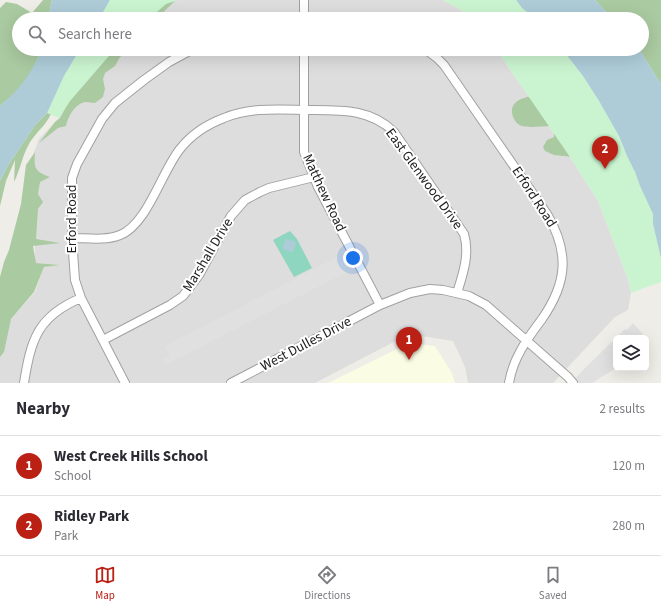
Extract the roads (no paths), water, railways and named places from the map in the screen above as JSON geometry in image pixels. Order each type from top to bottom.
[{"type":"street","points":[[304,0],[304,12]]},
{"type":"street","name":"Erford Road","points":[[125,383],[81,298],[74,280],[72,178],[102,119],[115,103],[169,62],[181,56]]},
{"type":"street","name":"Matthew Road","points":[[304,56],[304,152],[314,177],[380,305]]},
{"type":"street","name":"Erford Road","points":[[434,56],[457,84],[547,214],[558,235],[563,267],[559,288],[549,308],[526,340],[512,365],[509,383]]},
{"type":"street","name":"East Glenwood Drive","points":[[72,238],[113,237],[121,235],[132,228],[143,214],[179,150],[194,135],[225,117],[252,110],[355,111],[372,116],[394,132],[464,234],[467,254],[457,293]]},
{"type":"street","name":"Marshall Drive","points":[[103,340],[170,305],[183,296],[199,275],[231,216],[245,200],[256,193],[269,188],[314,177]]},
{"type":"street","name":"West Dulles Drive","points":[[231,383],[380,305],[420,290],[443,290],[478,300],[486,305],[573,383]]},
{"type":"street","points":[[24,383],[30,348],[38,331],[53,313],[65,305],[81,298]]},
{"type":"water","points":[[52,0],[110,0],[103,12],[49,12]]},
{"type":"water","points":[[516,0],[595,0],[606,12],[527,12]]},
{"type":"water","points":[[38,56],[76,56],[64,76],[47,113],[35,125],[7,167],[0,181],[0,106],[25,80]]},
{"type":"water","points":[[567,56],[643,56],[661,84],[661,258],[653,224],[653,214],[635,172],[619,136],[583,76]]},
{"type":"water","points":[[286,239],[296,243],[293,252],[283,249]]},
{"type":"place","name":"Ridley Park","points":[[605,169]]},
{"type":"place","name":"West Creek Hills School","points":[[409,360]]}]
